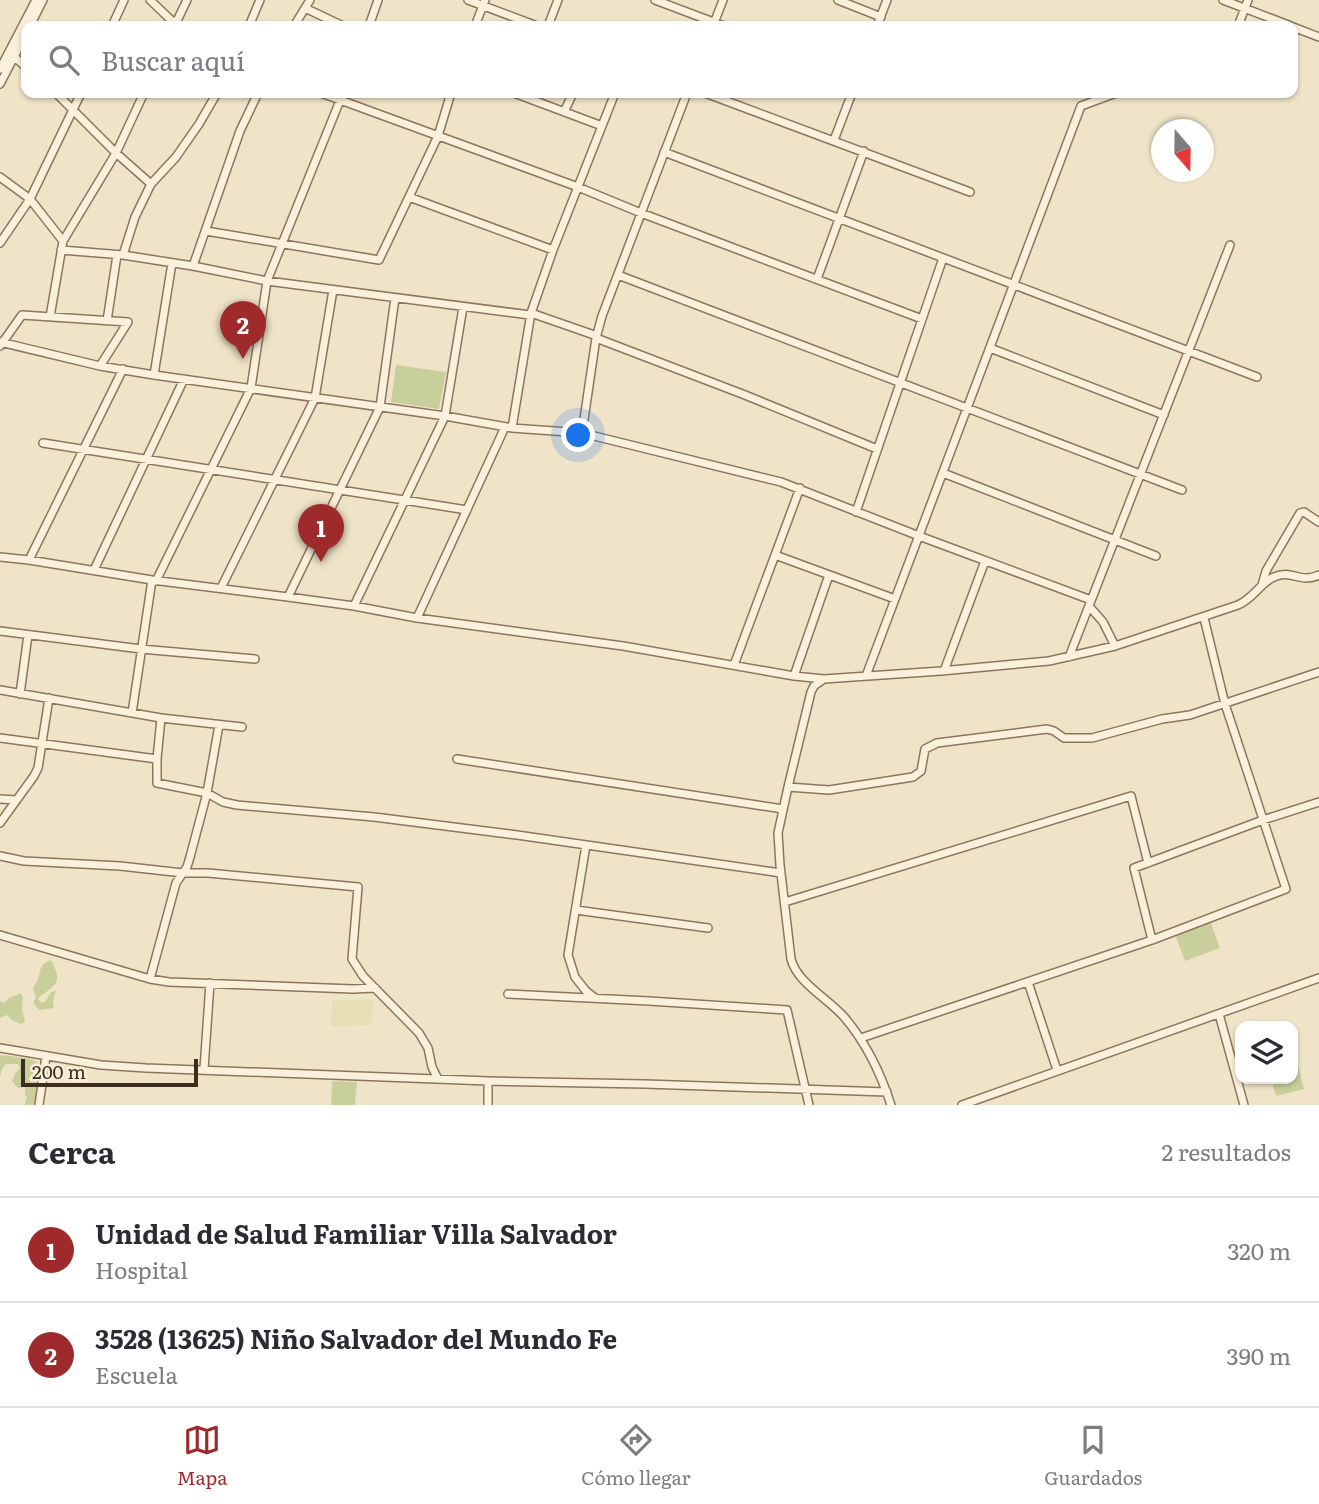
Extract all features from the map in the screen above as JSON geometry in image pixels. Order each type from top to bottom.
[{"type":"street","points":[[27,21],[36,0]]},
{"type":"street","points":[[32,21],[43,0]]},
{"type":"street","points":[[114,21],[124,0]]},
{"type":"street","points":[[150,0],[172,21]]},
{"type":"street","points":[[179,21],[187,0]]},
{"type":"street","points":[[252,21],[260,0]]},
{"type":"street","points":[[297,21],[310,0]]},
{"type":"street","points":[[371,21],[378,0]]},
{"type":"street","points":[[468,0],[484,3],[525,21]]},
{"type":"street","points":[[550,21],[558,0]]},
{"type":"street","points":[[655,0],[707,21]]},
{"type":"street","points":[[715,21],[723,0]]},
{"type":"street","points":[[838,0],[881,17]]},
{"type":"street","points":[[879,21],[887,0]]},
{"type":"street","points":[[1223,0],[1276,21]]},
{"type":"street","points":[[1240,21],[1248,0]]},
{"type":"street","points":[[477,21],[484,3]]},
{"type":"street","points":[[305,8],[332,21]]},
{"type":"street","points":[[1298,29],[1319,37]]},
{"type":"street","points":[[0,84],[21,34]]},
{"type":"street","points":[[0,69],[21,41]]},
{"type":"street","points":[[12,54],[21,62]]},
{"type":"street","points":[[61,98],[151,184]]},
{"type":"street","points":[[0,243],[30,199],[78,98]]},
{"type":"street","points":[[50,317],[62,246],[116,153],[142,98]]},
{"type":"street","points":[[107,321],[120,255],[151,184],[176,157],[214,98]]},
{"type":"street","points":[[193,266],[240,131],[256,98]]},
{"type":"street","points":[[132,713],[154,581],[251,388],[267,281],[342,98]]},
{"type":"street","points":[[344,98],[922,320]]},
{"type":"street","points":[[206,232],[379,260],[438,136],[449,98]]},
{"type":"street","points":[[527,98],[602,126]]},
{"type":"street","points":[[564,112],[571,98]]},
{"type":"street","points":[[417,618],[509,428],[530,314],[613,98]]},
{"type":"street","points":[[582,433],[602,316],[685,98]]},
{"type":"street","points":[[719,98],[971,192]]},
{"type":"street","points":[[834,140],[850,98]]},
{"type":"street","points":[[866,676],[1081,106],[1103,98]]},
{"type":"street","points":[[817,279],[863,151]]},
{"type":"street","points":[[664,152],[1256,377]]},
{"type":"street","points":[[0,177],[30,199],[62,246],[193,266],[267,281],[530,314],[597,337],[877,449]]},
{"type":"street","points":[[409,197],[553,250]]},
{"type":"street","points":[[1069,657],[1230,245]]},
{"type":"street","points":[[856,512],[943,258]]},
{"type":"street","points":[[154,375],[172,263]]},
{"type":"street","points":[[618,275],[1182,491]]},
{"type":"street","points":[[221,588],[315,398],[333,290]]},
{"type":"street","points":[[288,597],[380,407],[396,298]]},
{"type":"street","points":[[354,606],[445,415],[463,307]]},
{"type":"street","points":[[100,366],[128,322],[22,315],[1,344],[100,366],[154,375],[445,415],[509,428],[582,433],[781,482],[1090,603],[1115,646]]},
{"type":"street","points":[[990,348],[1164,415]]},
{"type":"street","points":[[29,560],[123,369]]},
{"type":"street","points":[[94,570],[184,379]]},
{"type":"street","points":[[43,443],[467,510]]},
{"type":"street","points":[[943,473],[1156,556]]},
{"type":"street","points":[[734,665],[800,488]]},
{"type":"street","points":[[1261,586],[1266,571],[1300,513],[1304,512],[1319,522]]},
{"type":"street","points":[[775,555],[895,599]]},
{"type":"street","points":[[0,557],[154,581],[354,606],[417,618],[623,646],[824,679],[944,671],[1069,657],[1115,646],[1243,603],[1261,586],[1279,575],[1309,579],[1319,575]]},
{"type":"street","points":[[944,671],[985,561]]},
{"type":"street","points":[[794,676],[829,575]]},
{"type":"street","points":[[860,1038],[1152,940],[1286,890],[1225,704],[1204,618]]},
{"type":"street","points":[[0,631],[141,649],[255,659]]},
{"type":"street","points":[[20,694],[29,635]]},
{"type":"street","points":[[788,787],[829,790],[914,777],[921,771],[925,749],[937,743],[1047,729],[1064,738],[1092,738],[1161,719],[1187,716],[1319,672]]},
{"type":"street","points":[[824,679],[814,686],[811,692],[778,833],[791,959],[796,972],[831,1003],[860,1038],[891,1105]]},
{"type":"street","points":[[0,690],[161,718],[242,727]]},
{"type":"street","points":[[0,823],[38,768],[49,698]]},
{"type":"street","points":[[161,718],[157,783],[207,793],[223,802],[374,817],[781,873]]},
{"type":"street","points":[[150,979],[176,883],[190,857],[207,793],[219,725]]},
{"type":"street","points":[[0,738],[157,760]]},
{"type":"street","points":[[457,759],[783,809]]},
{"type":"street","points":[[785,902],[1131,796],[1147,863]]},
{"type":"street","points":[[0,799],[16,800]]},
{"type":"street","points":[[1152,940],[1134,868],[1319,802]]},
{"type":"street","points":[[586,845],[568,955],[575,977],[591,996],[598,999]]},
{"type":"street","points":[[0,856],[24,861],[120,866],[358,887],[352,959],[363,976],[419,1033],[428,1048],[432,1068],[438,1079]]},
{"type":"street","points":[[576,910],[708,928]]},
{"type":"street","points":[[0,935],[150,979],[169,982],[375,988]]},
{"type":"street","points":[[962,1105],[1319,978]]},
{"type":"street","points":[[1028,982],[1057,1070]]},
{"type":"street","points":[[204,1069],[210,983]]},
{"type":"street","points":[[508,994],[787,1010],[809,1105]]},
{"type":"street","points":[[1219,1014],[1244,1105]]},
{"type":"street","points":[[0,1048],[101,1065],[488,1081],[887,1092]]},
{"type":"street","points":[[38,1105],[47,1056]]},
{"type":"street","points":[[488,1081],[488,1105]]},
{"type":"shaded area","points":[[374,999],[371,1025],[331,1026],[332,1000]]},
{"type":"green space","points":[[396,365],[446,372],[439,409],[391,402]]},
{"type":"green space","points":[[1210,921],[1220,948],[1185,961],[1175,934]]},
{"type":"green space","points":[[51,960],[57,974],[56,982],[38,998],[40,1002],[45,1002],[51,992],[56,991],[54,1008],[39,1010],[33,1003],[36,997],[33,988],[42,966]]},
{"type":"green space","points":[[21,993],[25,1022],[21,1024],[7,1015],[0,1018],[0,1001],[4,1003]]},
{"type":"green space","points":[[0,1055],[27,1059],[39,1065],[37,1094],[33,1105],[25,1105],[25,1087],[18,1088],[12,1081],[20,1068],[18,1064],[6,1064],[0,1077]]},
{"type":"green space","points":[[1298,1065],[1304,1089],[1276,1096],[1272,1084],[1298,1084]]},
{"type":"green space","points":[[332,1081],[357,1082],[355,1105],[331,1105]]},
{"type":"place","name":"3528 (13625) Niño Salvador del Mundo Fe","points":[[243,359]]},
{"type":"place","name":"Unidad de Salud Familiar Villa Salvador","points":[[321,562]]}]
